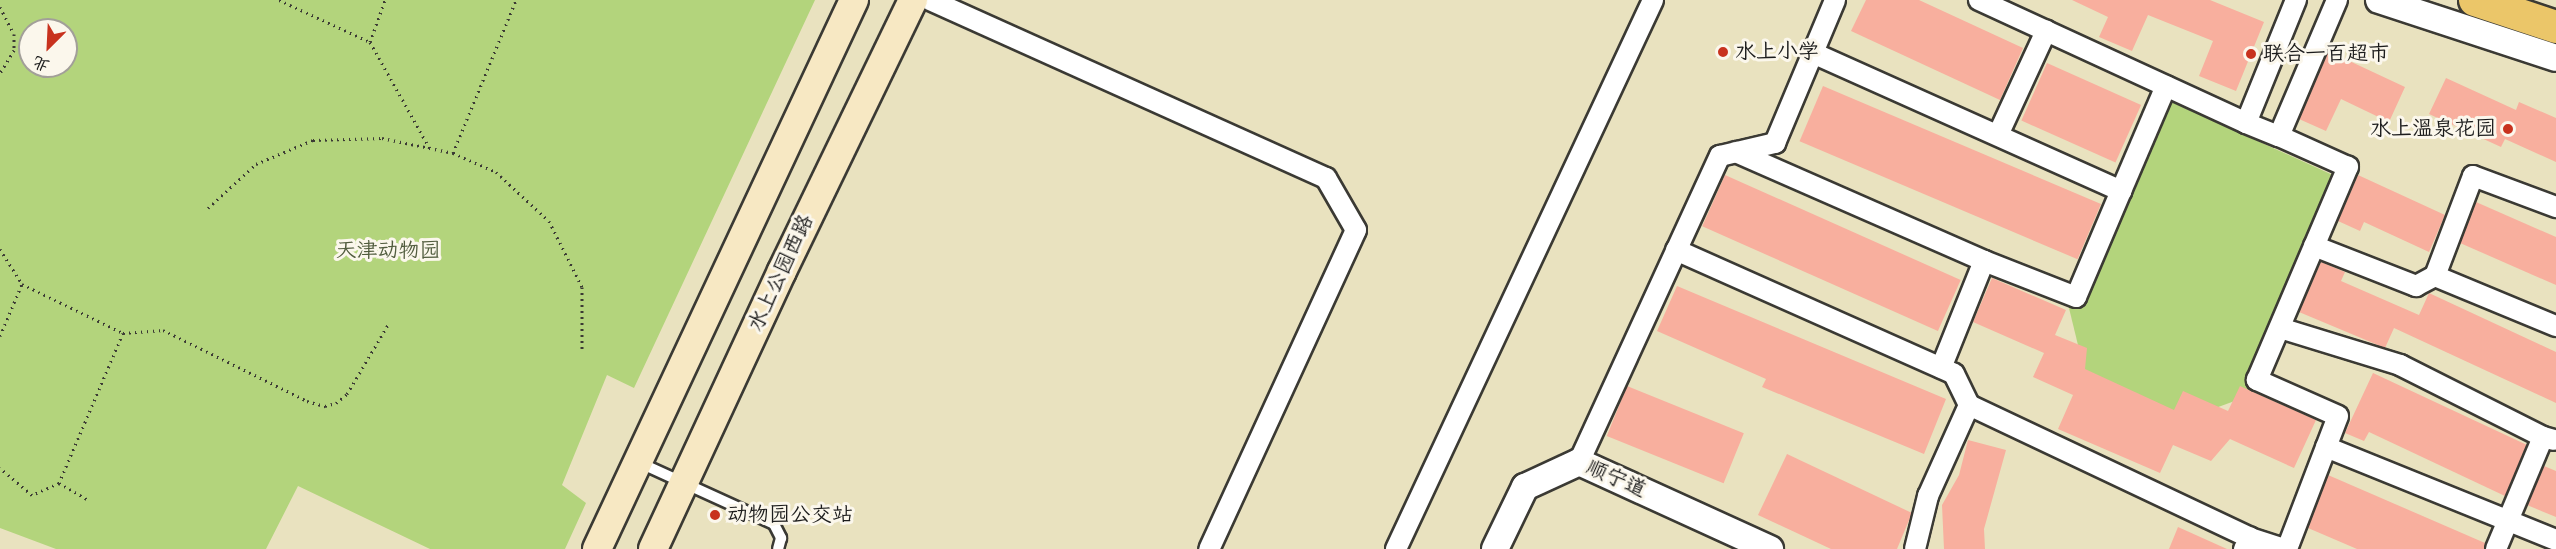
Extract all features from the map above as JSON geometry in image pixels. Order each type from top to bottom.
[{"type":"main road","points":[[597,549],[854,0]]},
{"type":"main road","name":"水上公园西路","points":[[653,549],[913,0]]},
{"type":"main road","points":[[2475,0],[2556,27]]},
{"type":"street","points":[[930,0],[1326,178],[1356,230],[1209,549]]},
{"type":"street","points":[[1396,549],[1653,0]]},
{"type":"street","points":[[1579,462],[1720,156],[1775,142],[1835,0]]},
{"type":"street","points":[[1676,250],[1954,374],[1969,405],[2247,544],[2285,549],[2338,416],[2257,380],[2348,167],[2246,123],[1979,0]]},
{"type":"street","points":[[2246,123],[2296,0]]},
{"type":"street","points":[[2279,136],[2337,0]]},
{"type":"street","points":[[2379,0],[2556,58]]},
{"type":"street","points":[[1998,135],[2046,31]]},
{"type":"street","points":[[1813,53],[2121,191]]},
{"type":"street","points":[[1736,152],[1984,261],[2076,297],[2166,86]]},
{"type":"street","points":[[2314,246],[2416,286],[2435,276],[2474,176],[2556,207]]},
{"type":"street","points":[[1941,368],[1984,261]]},
{"type":"street","points":[[2435,276],[2556,326]]},
{"type":"street","points":[[2280,328],[2400,365],[2550,439],[2496,549]]},
{"type":"street","points":[[1915,549],[1928,496],[1969,405]]},
{"type":"street","points":[[2326,447],[2556,540]]},
{"type":"street","name":"顺宁道","points":[[1495,549],[1525,487],[1579,462],[1770,549]]},
{"type":"lane","points":[[636,462],[774,524],[781,538],[778,549]]},
{"type":"path","points":[[279,0],[370,42],[430,149]]},
{"type":"path","points":[[370,42],[385,0]]},
{"type":"path","points":[[453,153],[516,0]]},
{"type":"path","points":[[0,7],[14,34],[14,50],[0,73]]},
{"type":"path","points":[[208,208],[256,164],[313,140],[382,138],[453,153],[496,172],[549,221],[582,287],[582,349]]},
{"type":"path","points":[[0,249],[22,284],[123,333],[163,330],[307,401],[325,406],[336,403],[347,394],[388,323]]},
{"type":"path","points":[[0,336],[22,284]]},
{"type":"path","points":[[0,468],[32,495],[59,483],[123,333]]},
{"type":"path","points":[[59,483],[89,500]]},
{"type":"green space","name":"天津动物园","points":[[0,0],[815,0],[634,388],[607,375],[562,485],[586,503],[565,549],[430,549],[298,486],[266,549],[56,549],[0,528]]},
{"type":"green space","points":[[2165,99],[2346,181],[2262,391],[2180,421],[2087,382],[2068,304]]},
{"type":"building","points":[[1866,0],[1919,0],[2023,48],[2000,100],[1851,31]]},
{"type":"building","points":[[2072,0],[2210,0],[2264,22],[2236,91],[2199,76],[2213,41],[2148,15],[2132,51],[2099,37],[2108,17]]},
{"type":"building","name":"水上温泉花园","points":[[2328,51],[2405,87],[2389,122],[2341,99],[2326,131],[2299,119]]},
{"type":"building","points":[[2047,63],[2141,105],[2115,162],[2021,121]]},
{"type":"building","name":"水上温泉花园","points":[[2446,78],[2516,110],[2519,102],[2556,118],[2556,162],[2505,139],[2501,147],[2429,114]]},
{"type":"building","points":[[1823,86],[2101,204],[2078,259],[1800,141]]},
{"type":"building","points":[[1725,175],[1961,280],[1938,331],[1702,226]]},
{"type":"building","points":[[2358,175],[2445,215],[2429,252],[2364,222],[2360,231],[2338,221]]},
{"type":"building","points":[[2476,202],[2556,237],[2556,285],[2460,243]]},
{"type":"building","points":[[2321,262],[2345,272],[2341,281],[2419,315],[2429,293],[2556,352],[2556,403],[2394,328],[2385,348],[2299,312]]},
{"type":"building","points":[[1992,278],[2066,310],[2055,335],[2087,348],[2085,369],[2174,410],[2183,391],[2228,411],[2240,386],[2316,420],[2294,468],[2230,439],[2211,461],[2173,445],[2160,473],[2058,429],[2073,395],[2033,377],[2044,353],[1973,322]]},
{"type":"building","points":[[1677,286],[1946,399],[1924,454],[1762,387],[1766,379],[1657,331]]},
{"type":"building","points":[[2373,373],[2527,445],[2505,496],[2369,432],[2364,441],[2345,433]]},
{"type":"building","points":[[1627,386],[1744,433],[1724,483],[1607,436]]},
{"type":"building","points":[[1968,440],[2006,450],[1984,529],[1985,549],[1944,549],[1942,505],[1959,475]]},
{"type":"building","points":[[1787,454],[1912,513],[1897,549],[1831,549],[1758,515]]},
{"type":"building","points":[[2544,466],[2556,471],[2556,517],[2527,505]]},
{"type":"building","points":[[2328,475],[2485,543],[2484,549],[2357,549],[2308,528]]},
{"type":"building","points":[[2178,527],[2227,549],[2169,549]]},
{"type":"place","name":"水上小学","points":[[1723,52]]},
{"type":"place","name":"联合一百超市","points":[[2251,54]]},
{"type":"place","name":"水上温泉花园","points":[[2508,129]]},
{"type":"place","name":"动物园公交站","points":[[715,515]]}]
